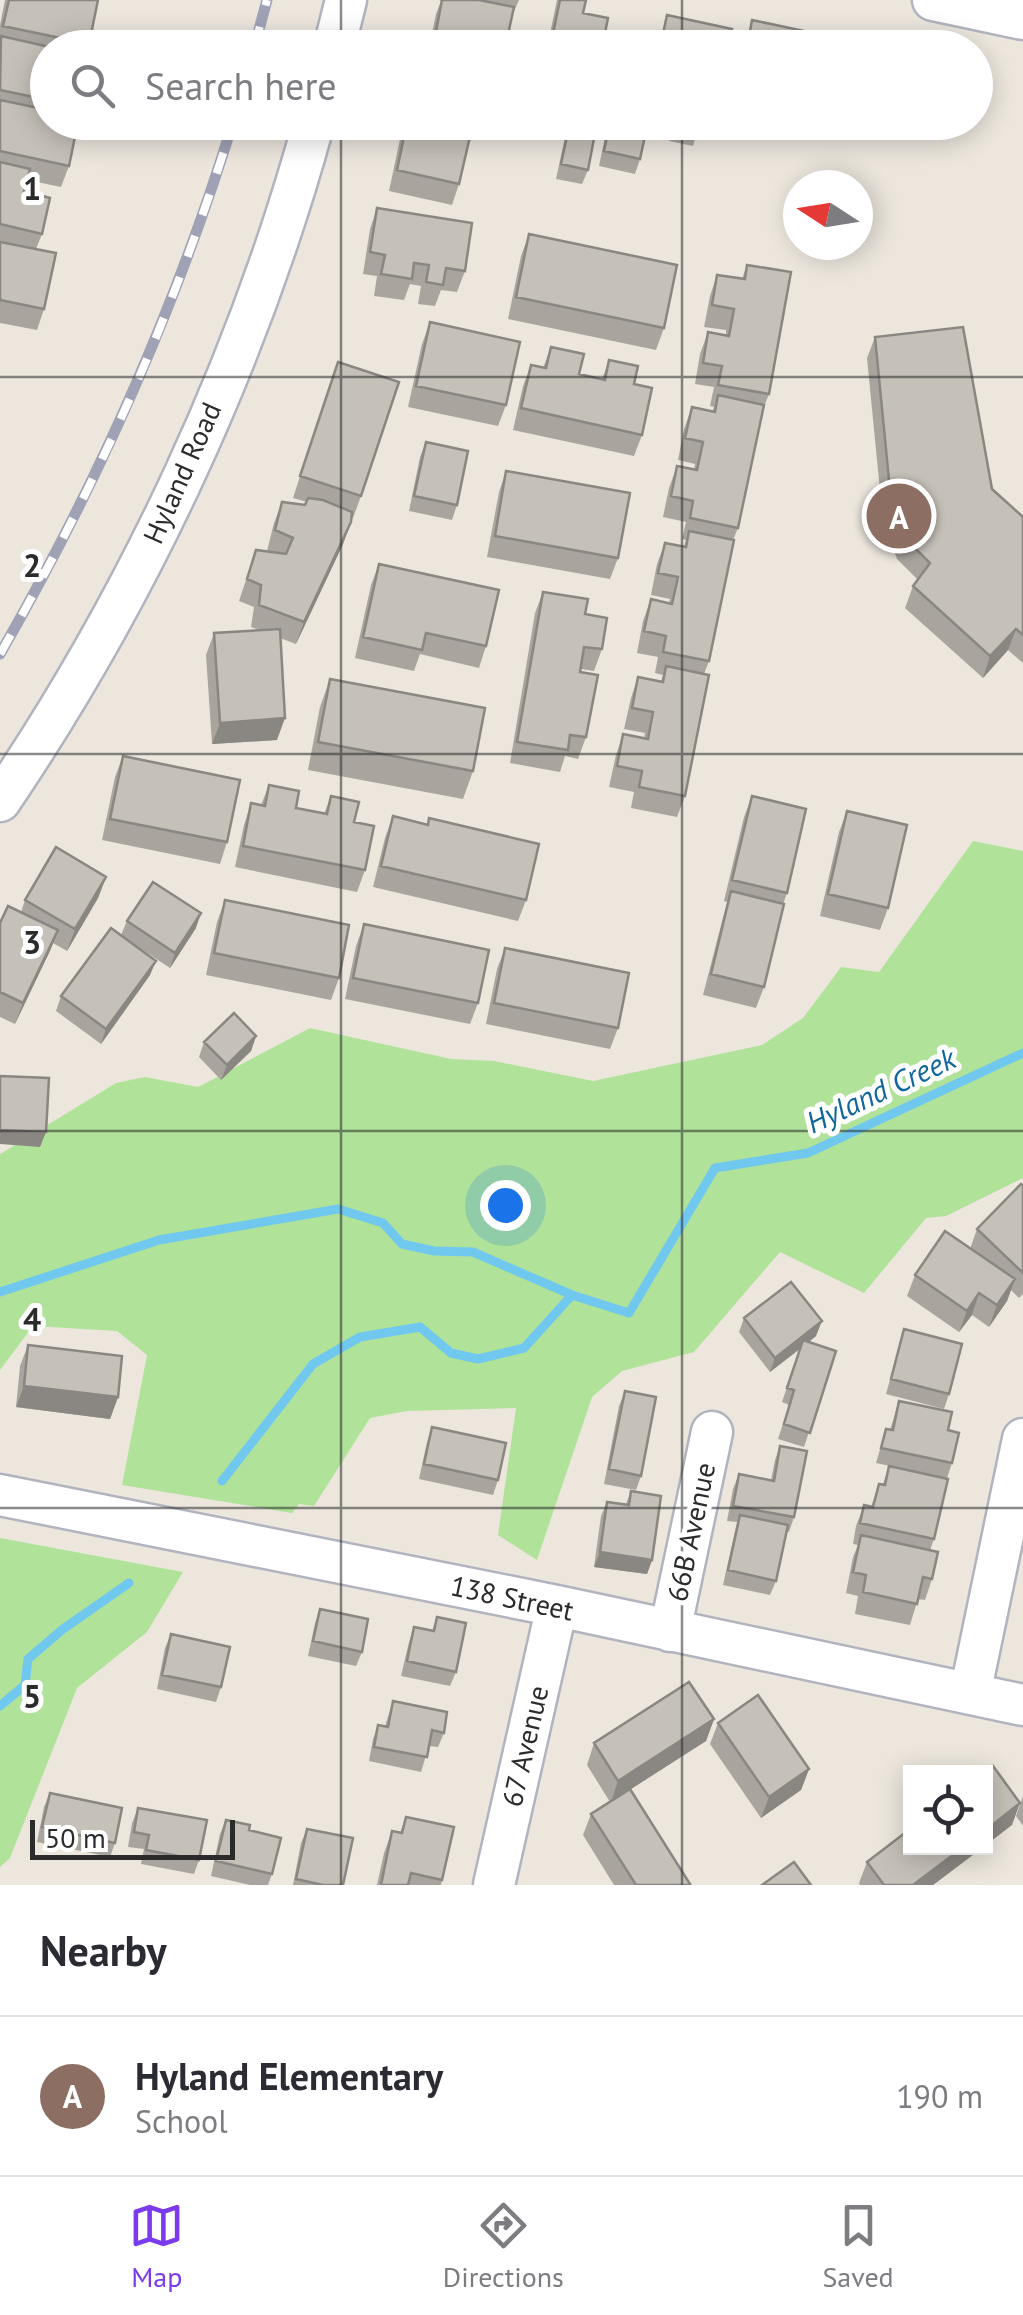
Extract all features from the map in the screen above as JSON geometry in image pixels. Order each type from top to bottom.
[{"type":"street","points":[[338,30],[346,0]]},
{"type":"street","points":[[933,0],[1023,19]]},
{"type":"street","name":"Hyland Road","points":[[0,801],[119,602],[182,476],[253,307],[308,140]]},
{"type":"street","name":"66B Avenue","points":[[670,1631],[712,1432]]},
{"type":"street","points":[[970,1694],[1023,1439]]},
{"type":"street","name":"138 Street","points":[[0,1495],[557,1606],[1023,1705]]},
{"type":"street","name":"67 Avenue","points":[[494,1885],[557,1606]]},
{"type":"green space","points":[[973,841],[1023,851],[1023,1178],[946,1216],[926,1218],[864,1293],[780,1252],[694,1352],[622,1371],[592,1397],[537,1560],[498,1535],[516,1408],[407,1411],[370,1418],[314,1506],[299,1504],[292,1513],[122,1485],[147,1355],[117,1331],[33,1326],[0,1370],[0,1154],[116,1083],[145,1077],[198,1087],[310,1028],[451,1059],[494,1061],[593,1081],[762,1045],[803,1018],[841,967],[879,972]]},
{"type":"green space","points":[[0,1538],[183,1572],[147,1632],[77,1688],[10,1858],[0,1867]]},
{"type":"building","points":[[9,0],[98,0],[92,30],[30,32],[3,26]]},
{"type":"building","points":[[442,0],[479,0],[514,7],[509,30],[436,30]]},
{"type":"building","points":[[560,0],[586,0],[583,13],[608,18],[606,30],[554,30]]},
{"type":"building","points":[[667,15],[732,29],[732,30],[664,30]]},
{"type":"building","points":[[752,20],[799,30],[750,30]]},
{"type":"building","points":[[1,36],[30,43],[30,96],[0,90]]},
{"type":"building","points":[[0,100],[30,106],[30,140],[74,140],[69,166],[0,151]]},
{"type":"building","points":[[403,140],[469,140],[459,184],[397,170]]},
{"type":"building","points":[[566,140],[594,140],[588,170],[561,164]]},
{"type":"building","points":[[606,140],[644,140],[640,159],[604,151]]},
{"type":"building","points":[[0,162],[30,169],[24,191],[50,198],[42,234],[0,224]]},
{"type":"building","points":[[377,208],[472,223],[465,271],[446,268],[443,285],[426,282],[429,265],[414,263],[412,279],[381,274],[385,255],[370,252]]},
{"type":"building","points":[[529,234],[677,265],[664,328],[516,297]]},
{"type":"building","points":[[0,242],[56,253],[44,309],[0,300]]},
{"type":"building","points":[[747,265],[791,272],[769,394],[718,385],[722,366],[703,363],[708,332],[729,336],[734,309],[712,305],[717,275],[745,279]]},
{"type":"building","points":[[430,322],[520,342],[506,405],[416,386]]},
{"type":"building","points":[[963,327],[992,489],[1023,517],[1023,635],[1016,629],[990,656],[913,586],[930,563],[905,538],[891,500],[875,337]]},
{"type":"building","points":[[551,347],[584,354],[579,374],[605,380],[609,360],[638,366],[634,384],[652,388],[642,435],[521,408],[531,365],[546,368]]},
{"type":"building","points":[[338,362],[399,382],[361,496],[300,476]]},
{"type":"building","points":[[718,395],[764,405],[738,528],[690,518],[693,501],[671,496],[677,466],[697,470],[703,442],[685,438],[692,407],[715,412]]},
{"type":"building","points":[[426,442],[468,451],[457,505],[414,496]]},
{"type":"building","points":[[506,471],[630,493],[618,558],[495,536]]},
{"type":"building","points":[[308,498],[352,512],[351,522],[304,622],[259,605],[261,585],[247,579],[256,550],[286,554],[293,538],[275,530],[282,502],[305,505]]},
{"type":"building","points":[[689,531],[734,540],[709,661],[663,652],[666,636],[644,631],[651,599],[672,604],[678,577],[658,573],[665,543],[686,547]]},
{"type":"building","points":[[379,564],[499,590],[486,646],[426,633],[422,650],[363,637]]},
{"type":"building","points":[[543,592],[588,599],[585,614],[607,618],[602,649],[584,647],[580,672],[598,675],[586,737],[570,735],[568,750],[517,742]]},
{"type":"building","points":[[280,629],[285,718],[220,723],[214,633]]},
{"type":"building","points":[[666,666],[709,675],[685,796],[639,787],[642,771],[617,766],[623,734],[648,739],[653,712],[632,708],[638,677],[663,682]]},
{"type":"building","points":[[330,679],[485,708],[473,771],[318,742]]},
{"type":"building","points":[[123,756],[240,780],[227,842],[110,819]]},
{"type":"building","points":[[269,785],[299,791],[296,808],[327,814],[331,796],[359,802],[354,822],[374,826],[365,870],[243,846],[251,803],[265,806]]},
{"type":"building","points":[[752,796],[806,809],[787,893],[732,880]]},
{"type":"building","points":[[847,811],[907,825],[888,908],[828,894]]},
{"type":"building","points":[[393,816],[428,825],[429,818],[539,844],[526,900],[381,866]]},
{"type":"building","points":[[56,847],[106,877],[75,929],[25,900]]},
{"type":"building","points":[[153,882],[201,913],[175,953],[127,921]]},
{"type":"building","points":[[731,891],[784,904],[764,987],[711,974]]},
{"type":"building","points":[[225,900],[349,925],[339,978],[214,953]]},
{"type":"building","points":[[8,906],[58,930],[23,1003],[0,992],[0,923]]},
{"type":"building","points":[[364,924],[489,950],[478,1003],[353,978]]},
{"type":"building","points":[[111,928],[156,961],[106,1029],[61,996]]},
{"type":"building","points":[[505,948],[629,973],[618,1028],[494,1003]]},
{"type":"building","points":[[234,1013],[256,1036],[227,1065],[204,1042]]},
{"type":"building","points":[[0,1076],[49,1078],[46,1132],[0,1130]]},
{"type":"building","points":[[1023,1186],[1023,1273],[977,1229]]},
{"type":"building","points":[[945,1231],[1015,1279],[997,1305],[979,1293],[967,1311],[915,1275]]},
{"type":"building","points":[[791,1282],[822,1321],[775,1358],[744,1318]]},
{"type":"building","points":[[904,1329],[962,1344],[949,1394],[891,1379]]},
{"type":"building","points":[[803,1340],[836,1351],[810,1433],[784,1424],[794,1390],[787,1388]]},
{"type":"building","points":[[28,1345],[122,1356],[118,1397],[24,1386]]},
{"type":"building","points":[[625,1391],[656,1397],[641,1476],[609,1469]]},
{"type":"building","points":[[899,1401],[952,1412],[948,1430],[959,1433],[952,1463],[881,1448],[886,1429],[893,1430]]},
{"type":"building","points":[[432,1427],[506,1443],[498,1480],[424,1464]]},
{"type":"building","points":[[780,1446],[807,1451],[794,1517],[733,1506],[739,1474],[774,1481]]},
{"type":"building","points":[[889,1466],[948,1479],[934,1539],[860,1523],[864,1505],[873,1507],[879,1484],[885,1485]]},
{"type":"building","points":[[631,1491],[661,1496],[652,1560],[600,1552],[607,1502],[629,1505]]},
{"type":"building","points":[[740,1515],[788,1525],[776,1581],[728,1570]]},
{"type":"building","points":[[861,1535],[938,1552],[932,1579],[923,1577],[917,1604],[863,1592],[866,1575],[853,1572]]},
{"type":"building","points":[[320,1609],[368,1619],[362,1652],[313,1641]]},
{"type":"building","points":[[437,1617],[466,1623],[456,1672],[407,1661],[414,1627],[434,1631]]},
{"type":"building","points":[[171,1634],[230,1647],[221,1687],[162,1675]]},
{"type":"building","points":[[689,1682],[714,1719],[618,1781],[594,1743]]},
{"type":"building","points":[[758,1695],[809,1769],[769,1797],[718,1723]]},
{"type":"building","points":[[393,1701],[447,1712],[444,1733],[432,1730],[427,1757],[374,1747],[378,1725],[388,1727]]},
{"type":"building","points":[[993,1766],[1020,1803],[993,1824]]},
{"type":"building","points":[[630,1789],[690,1884],[636,1885],[591,1814]]},
{"type":"building","points":[[50,1793],[122,1808],[115,1843],[42,1827]]},
{"type":"building","points":[[138,1808],[207,1820],[199,1860],[146,1850],[149,1835],[134,1832]]},
{"type":"building","points":[[406,1817],[454,1827],[442,1880],[411,1873],[408,1885],[381,1885],[392,1831],[402,1833]]},
{"type":"building","points":[[226,1820],[281,1838],[272,1874],[216,1861]]},
{"type":"building","points":[[307,1829],[353,1838],[343,1885],[296,1879]]},
{"type":"building","points":[[903,1834],[903,1855],[953,1855],[913,1885],[884,1885],[867,1862]]},
{"type":"building","points":[[794,1862],[811,1885],[762,1885]]},
{"type":"waterway","name":"Hyland Creek","points":[[222,1481],[313,1364],[360,1337],[420,1327],[451,1353],[478,1359],[524,1348],[572,1295],[629,1313],[715,1168],[808,1153],[1023,1053]]},
{"type":"waterway","points":[[0,1292],[159,1240],[338,1209],[383,1223],[402,1244],[434,1251],[473,1252],[572,1295]]},
{"type":"waterway","name":"Hyland Creek","points":[[0,1706],[25,1685],[28,1659],[129,1583]]},
{"type":"railway","points":[[259,30],[267,0]]},
{"type":"railway","points":[[0,654],[70,525],[132,395],[186,261],[227,140]]},
{"type":"place","name":"Hyland Elementary","points":[[899,516]]}]
